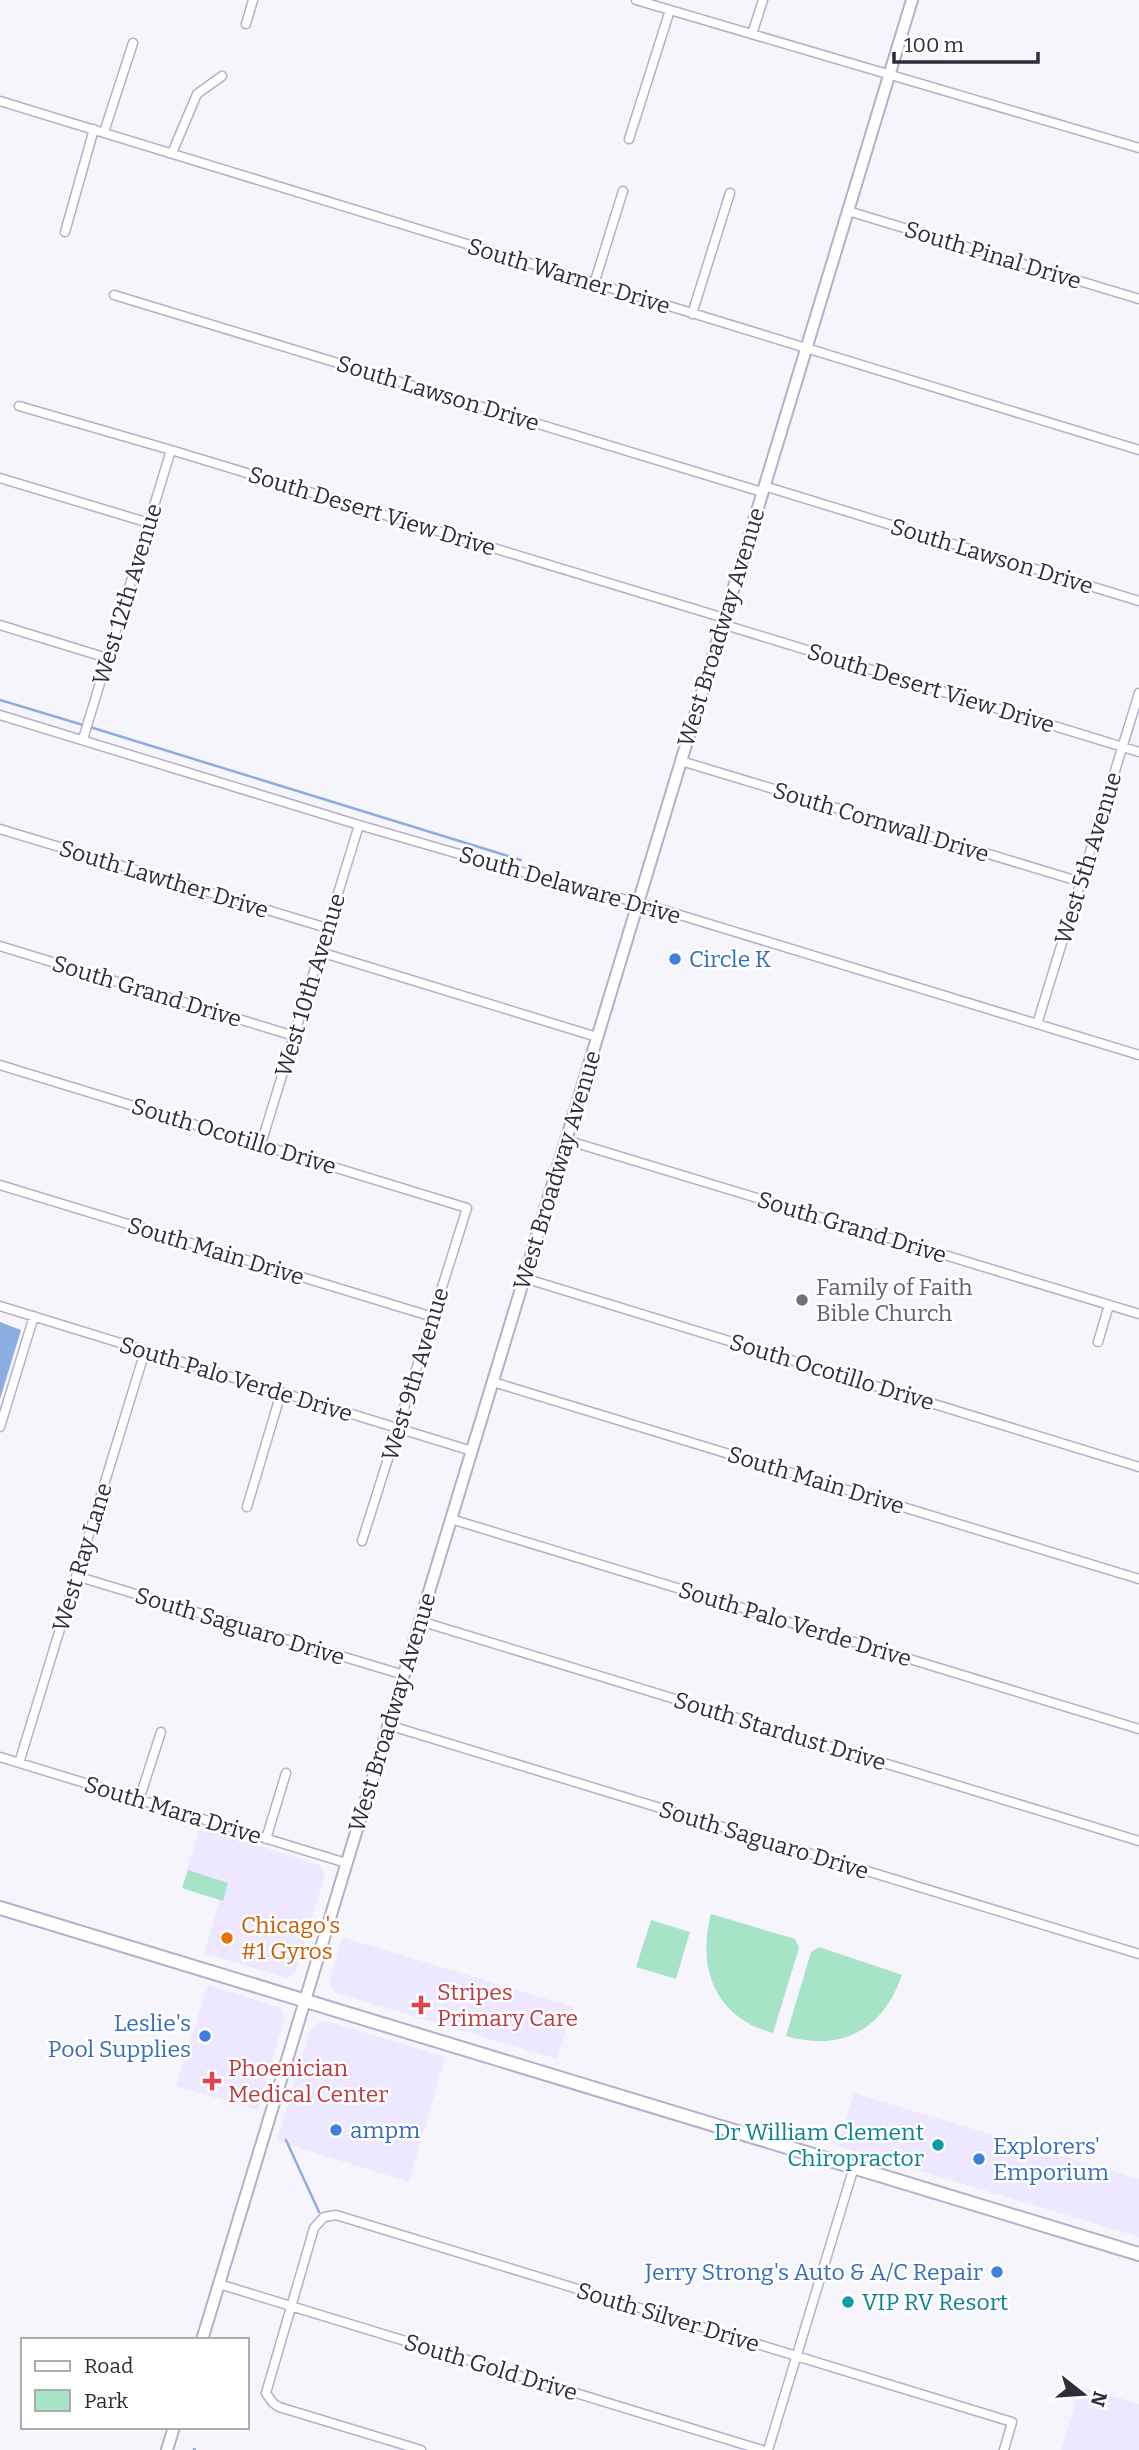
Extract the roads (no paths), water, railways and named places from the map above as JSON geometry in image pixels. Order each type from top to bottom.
[{"type":"main road","name":"West Broadway Avenue","points":[[203,2338],[912,0]]},
{"type":"main road","points":[[0,1908],[1139,2254]]},
{"type":"main road","points":[[167,2450],[173,2429]]},
{"type":"street","points":[[246,24],[253,0]]},
{"type":"street","points":[[636,0],[1139,148]]},
{"type":"street","points":[[752,34],[762,0]]},
{"type":"street","points":[[629,139],[670,10]]},
{"type":"street","points":[[104,132],[133,43]]},
{"type":"street","points":[[173,153],[197,94],[222,76]]},
{"type":"street","name":"South Warner Drive","points":[[0,100],[1139,450]]},
{"type":"street","points":[[65,232],[94,129]]},
{"type":"street","points":[[594,284],[623,191]]},
{"type":"street","points":[[692,314],[730,193]]},
{"type":"street","name":"South Pinal Drive","points":[[848,211],[1139,299]]},
{"type":"street","name":"South Lawson Drive","points":[[114,295],[1139,601]]},
{"type":"street","name":"South Desert View Drive","points":[[19,406],[172,450],[1139,751]]},
{"type":"street","name":"West 12th Avenue","points":[[86,731],[172,450]]},
{"type":"street","points":[[0,478],[149,523]]},
{"type":"street","points":[[0,625],[107,658]]},
{"type":"street","name":"West 5th Avenue","points":[[1037,1024],[1139,692]]},
{"type":"street","name":"South Delaware Drive","points":[[0,715],[86,731],[359,825],[638,903],[1139,1055]]},
{"type":"street","name":"South Cornwall Drive","points":[[681,761],[1081,882]]},
{"type":"street","name":"West 10th Avenue","points":[[261,1144],[359,825]]},
{"type":"street","name":"South Lawther Drive","points":[[0,829],[327,928]]},
{"type":"street","name":"South Grand Drive","points":[[0,946],[295,1036]]},
{"type":"street","points":[[320,952],[597,1037]]},
{"type":"street","name":"South Ocotillo Drive","points":[[0,1065],[467,1208]]},
{"type":"street","name":"South Grand Drive","points":[[566,1140],[1139,1314]]},
{"type":"street","name":"South Main Drive","points":[[0,1185],[433,1317]]},
{"type":"street","name":"West 9th Avenue","points":[[362,1541],[467,1208]]},
{"type":"street","name":"South Ocotillo Drive","points":[[524,1278],[1139,1467]]},
{"type":"street","points":[[1098,1342],[1109,1305]]},
{"type":"street","name":"South Palo Verde Drive","points":[[0,1306],[472,1451]]},
{"type":"street","points":[[0,1427],[34,1317]]},
{"type":"street","name":"West Ray Lane","points":[[19,1763],[145,1351]]},
{"type":"street","name":"South Main Drive","points":[[493,1382],[1139,1578]]},
{"type":"street","points":[[247,1507],[281,1392]]},
{"type":"street","name":"South Palo Verde Drive","points":[[451,1518],[1139,1729]]},
{"type":"street","name":"South Saguaro Drive","points":[[76,1576],[404,1675]]},
{"type":"street","name":"South Stardust Drive","points":[[420,1621],[1139,1841]]},
{"type":"street","name":"South Saguaro Drive","points":[[388,1725],[1139,1954]]},
{"type":"street","points":[[139,1800],[161,1732]]},
{"type":"street","name":"South Mara Drive","points":[[0,1757],[346,1863]]},
{"type":"street","points":[[266,1839],[286,1773]]},
{"type":"street","points":[[768,2450],[854,2167]]},
{"type":"street","name":"South Silver Drive","points":[[291,2306],[314,2228],[324,2217],[336,2215],[1012,2422],[1004,2450]]},
{"type":"street","name":"South Gold Drive","points":[[219,2284],[762,2450]]},
{"type":"street","points":[[291,2306],[267,2386],[269,2398],[279,2407],[421,2450]]},
{"type":"water","points":[[0,1322],[21,1330],[0,1399]]},
{"type":"waterway","points":[[0,700],[83,725]]},
{"type":"waterway","points":[[90,727],[521,860]]},
{"type":"waterway","points":[[286,2140],[319,2212]]},
{"type":"place","name":"Circle K","points":[[675,959]]},
{"type":"place","name":"Family of Faith Bible Church","points":[[802,1300]]},
{"type":"place","name":"Chicago's #1 Gyros","points":[[227,1938]]},
{"type":"place","name":"Stripes Primary Care","points":[[421,2005]]},
{"type":"place","name":"Leslie's Pool Supplies","points":[[205,2036]]},
{"type":"place","name":"Phoenician Medical Center","points":[[212,2081]]},
{"type":"place","name":"ampm","points":[[336,2130]]},
{"type":"place","name":"Dr William Clement Chiropractor","points":[[938,2145]]},
{"type":"place","name":"Explorers' Emporium","points":[[979,2159]]},
{"type":"place","name":"Jerry Strong's Auto & A/C Repair","points":[[997,2272]]},
{"type":"place","name":"VIP RV Resort","points":[[848,2302]]}]
